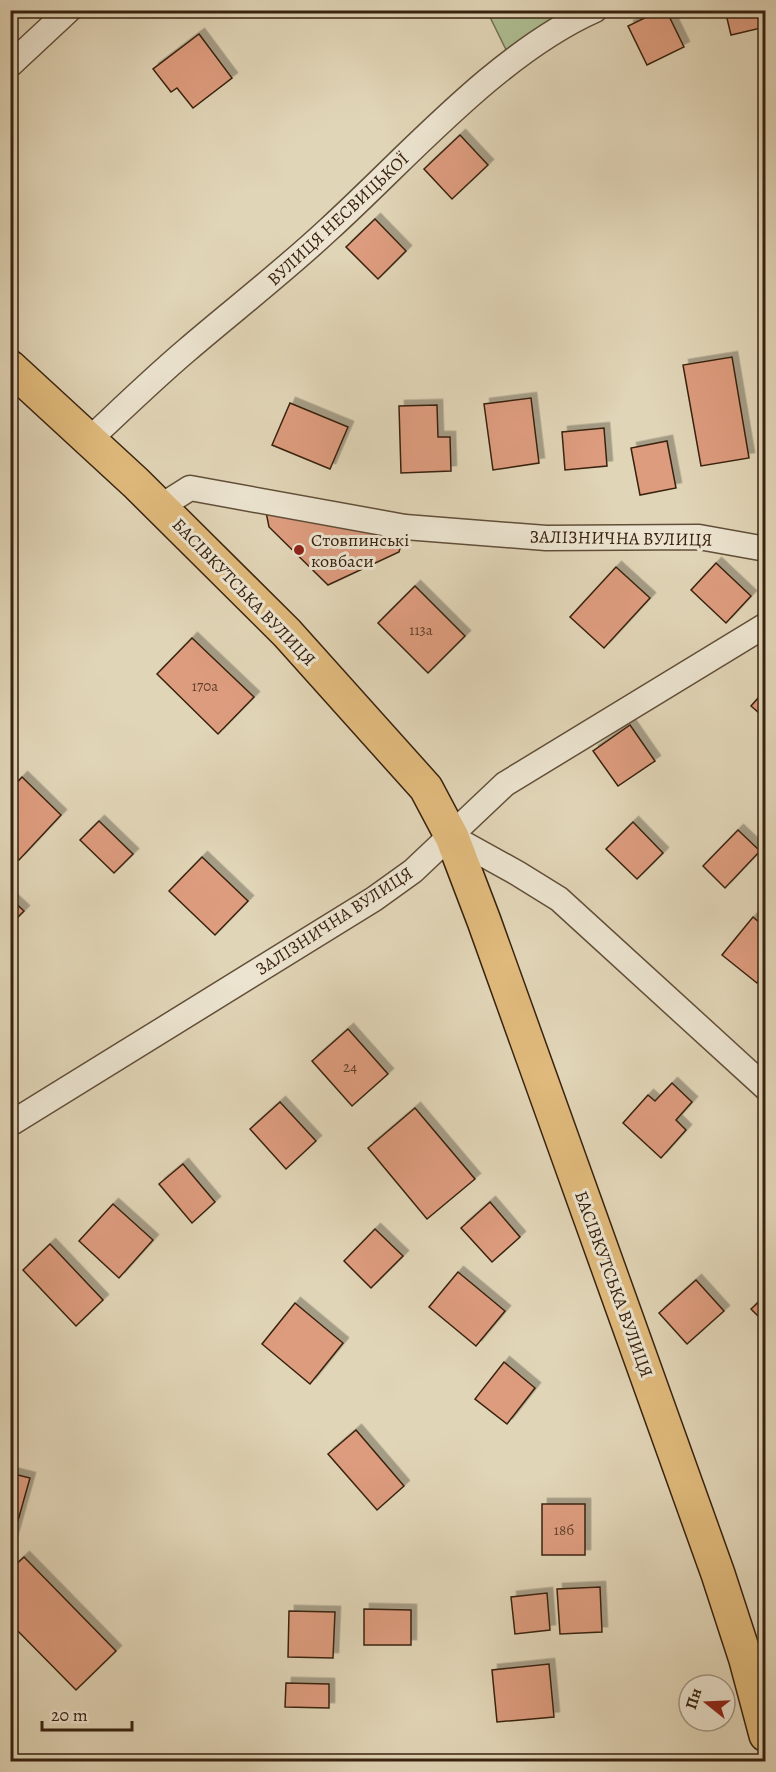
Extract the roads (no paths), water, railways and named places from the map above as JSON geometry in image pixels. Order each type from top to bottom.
[{"type":"main road","name":"БАСІВКУТСЬКА ВУЛИЦЯ","points":[[10,367],[90,439],[287,633],[426,788],[452,837],[718,1574],[746,1660],[765,1735]]},
{"type":"street","points":[[10,65],[69,10]]},
{"type":"street","name":"ВУЛИЦЯ НЕСВИЦЬКОЇ","points":[[90,439],[187,350],[283,272],[487,83],[542,39],[595,10]]},
{"type":"street","name":"ЗАЛІЗНИЧНА ВУЛИЦЯ","points":[[160,507],[190,488],[405,527],[546,538],[699,537],[765,549]]},
{"type":"street","name":"ЗАЛІЗНИЧНА ВУЛИЦЯ","points":[[10,1124],[374,899],[413,872],[505,784],[765,625]]},
{"type":"street","points":[[452,837],[559,899],[765,1088]]},
{"type":"place","name":"Стовпинські ковбаси","points":[[299,550]]}]
